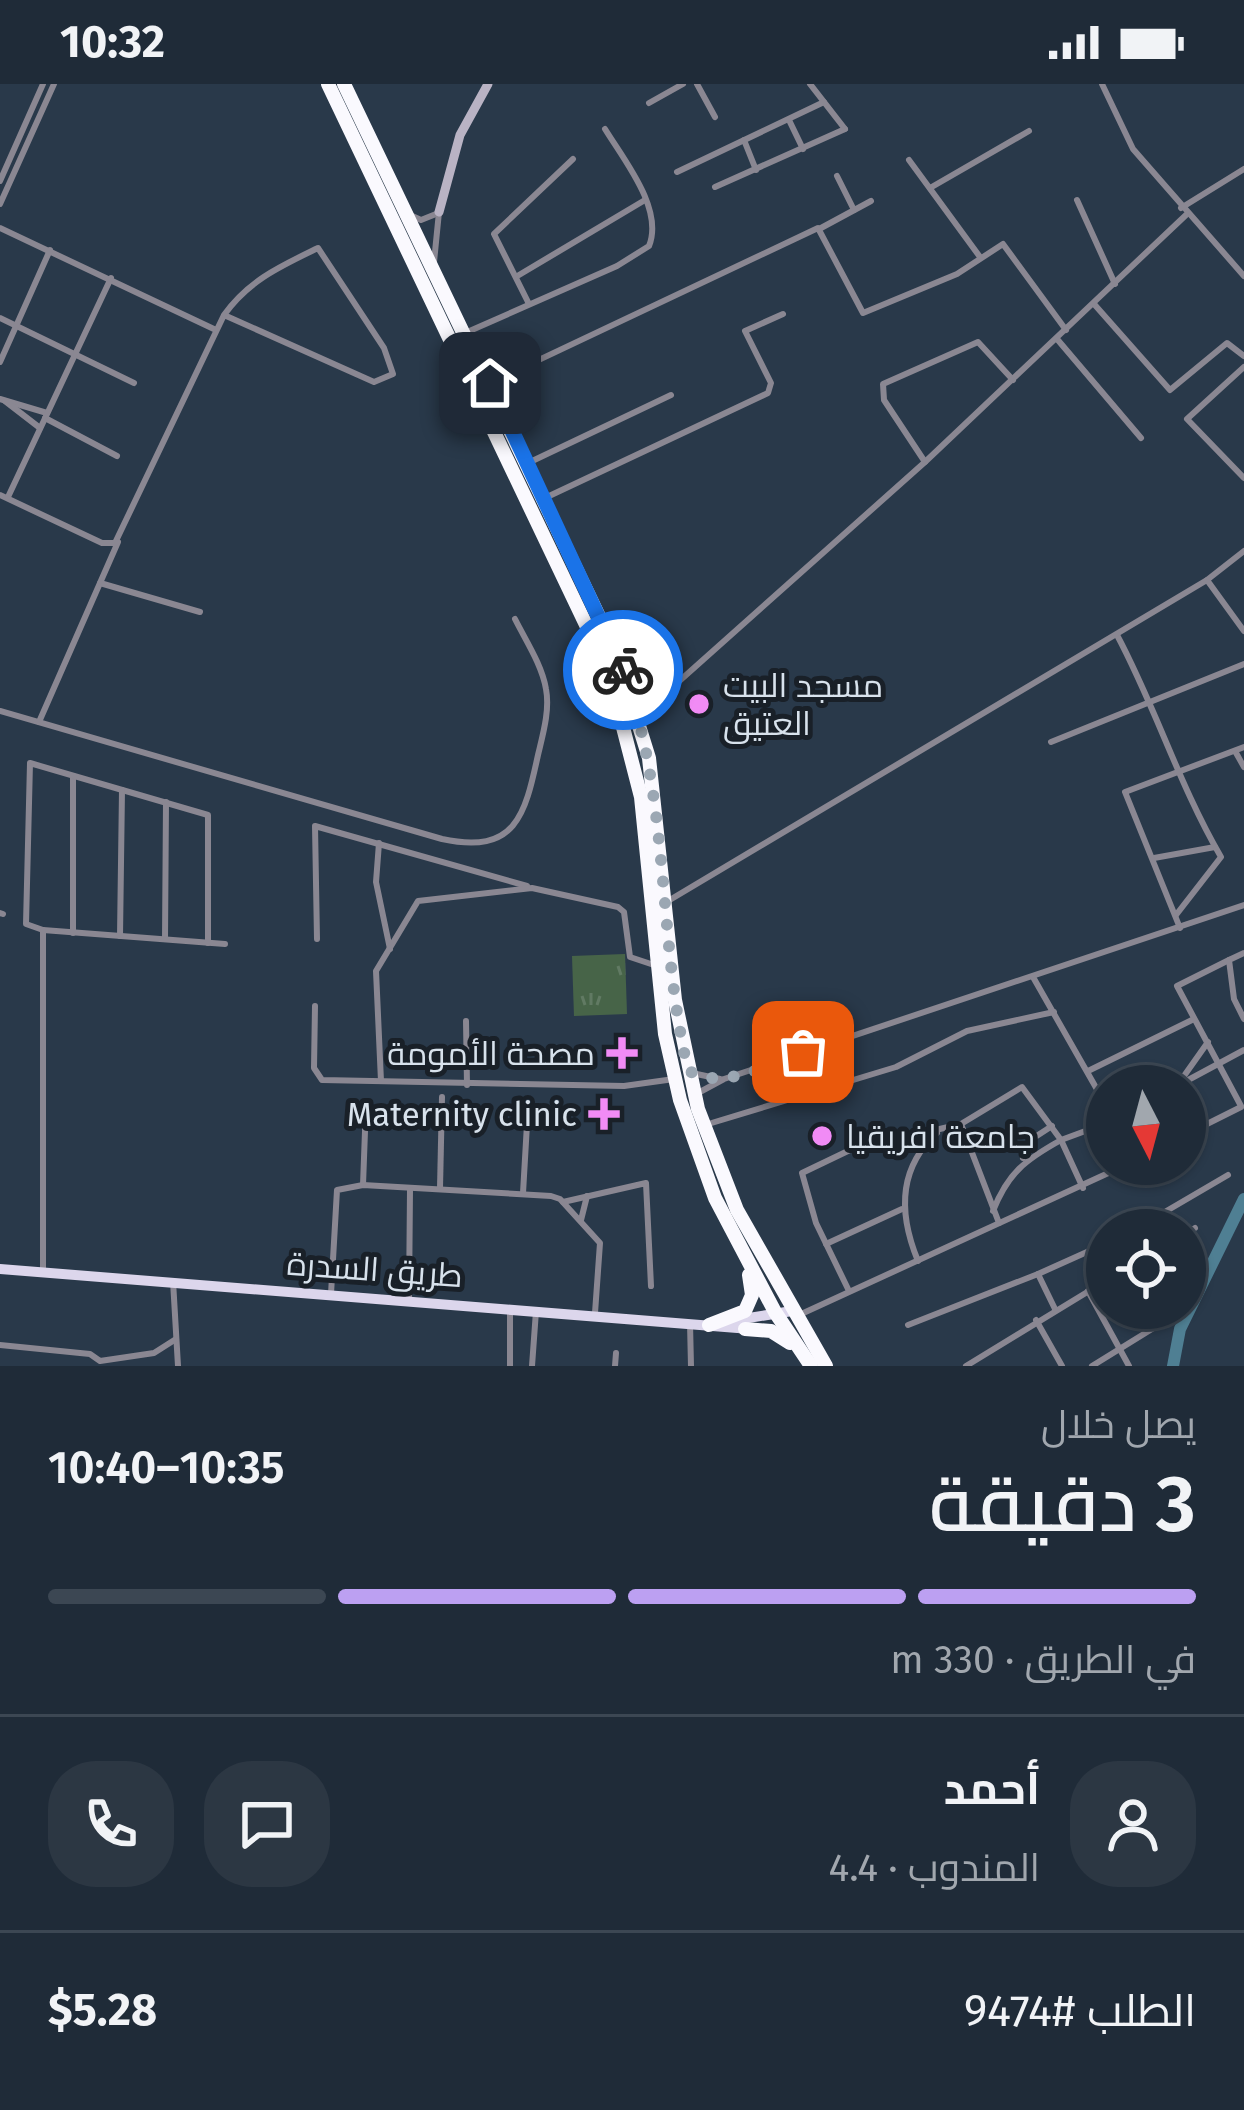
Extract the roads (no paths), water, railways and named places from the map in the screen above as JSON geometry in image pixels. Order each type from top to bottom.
[{"type":"highway","points":[[328,84],[616,652],[639,717],[668,901],[682,1075],[737,1210],[808,1362]]},
{"type":"highway","points":[[344,84],[528,463],[628,734],[647,844],[659,966],[706,1176],[746,1258],[826,1366]]},
{"type":"highway","points":[[709,1325],[748,1307],[752,1291],[746,1258]]},
{"type":"highway","points":[[745,1329],[776,1333],[808,1362]]},
{"type":"main road","name":"طريق السدرة","points":[[0,1269],[536,1308],[745,1329],[790,1315]]},
{"type":"main road","points":[[709,1325],[790,1315]]},
{"type":"street","points":[[0,181],[43,84]]},
{"type":"street","points":[[0,204],[54,84]]},
{"type":"street","points":[[434,267],[439,212],[460,135],[488,84]]},
{"type":"street","points":[[649,103],[683,84]]},
{"type":"street","points":[[697,84],[715,117]]},
{"type":"street","points":[[715,187],[846,130],[810,84]]},
{"type":"street","points":[[1102,84],[1133,149],[1183,212],[1244,276]]},
{"type":"street","points":[[677,172],[824,102]]},
{"type":"street","points":[[788,119],[802,149]]},
{"type":"street","points":[[465,333],[646,249],[654,226],[645,200],[605,129]]},
{"type":"street","points":[[930,188],[1029,131]]},
{"type":"street","points":[[744,140],[756,171]]},
{"type":"street","points":[[529,304],[494,235],[573,159]]},
{"type":"street","points":[[909,160],[980,256]]},
{"type":"street","points":[[639,717],[925,462],[1094,304],[1183,212],[1244,169]]},
{"type":"street","points":[[837,176],[854,210]]},
{"type":"street","points":[[518,276],[645,200]]},
{"type":"street","points":[[1077,200],[1114,284]]},
{"type":"street","points":[[490,383],[871,201]]},
{"type":"street","points":[[405,212],[421,220],[439,212]]},
{"type":"street","points":[[0,228],[216,330]]},
{"type":"street","points":[[821,228],[863,313],[930,287],[1000,244],[1010,247],[1066,330]]},
{"type":"street","points":[[39,722],[216,330],[224,315],[240,292],[318,248],[373,329],[393,374],[374,382],[224,315]]},
{"type":"street","points":[[0,362],[50,250]]},
{"type":"street","points":[[111,278],[4,496],[102,543],[119,539]]},
{"type":"street","points":[[1094,304],[1170,389],[1227,343],[1244,356]]},
{"type":"street","points":[[544,510],[768,393],[771,383],[745,331],[783,314]]},
{"type":"street","points":[[0,318],[134,382]]},
{"type":"street","points":[[1057,339],[1141,438]]},
{"type":"street","points":[[925,462],[884,400],[883,384],[978,342],[1013,380]]},
{"type":"street","points":[[1244,367],[1187,419],[1244,478]]},
{"type":"street","points":[[528,463],[671,395]]},
{"type":"street","points":[[1,399],[46,415],[117,456]]},
{"type":"street","points":[[1,399],[40,428]]},
{"type":"street","points":[[668,901],[1208,580],[1244,551]]},
{"type":"street","points":[[1208,580],[1244,631]]},
{"type":"street","points":[[100,583],[200,612]]},
{"type":"street","points":[[0,711],[442,839],[482,841],[502,835],[524,813],[546,716],[544,682],[515,619]]},
{"type":"street","points":[[1117,635],[1155,704],[1178,772],[1219,864],[1175,915]]},
{"type":"street","points":[[1051,742],[1155,704],[1244,664]]},
{"type":"street","points":[[1180,928],[1124,794],[1240,749],[1244,766]]},
{"type":"street","points":[[208,943],[208,814],[30,763],[26,924],[43,930],[73,932],[208,943],[225,944]]},
{"type":"street","points":[[73,776],[73,932]]},
{"type":"street","points":[[120,936],[122,789]]},
{"type":"street","points":[[164,939],[166,802]]},
{"type":"street","points":[[317,939],[314,827],[622,909],[630,957],[659,966]]},
{"type":"street","points":[[379,843],[375,871],[390,949]]},
{"type":"street","points":[[1152,859],[1215,847]]},
{"type":"street","points":[[380,1081],[376,971],[418,901],[537,888]]},
{"type":"street","points":[[695,1098],[724,1079],[956,997],[1033,977],[1244,905]]},
{"type":"street","points":[[43,930],[43,1269]]},
{"type":"street","points":[[1206,1124],[1243,1106],[1177,983],[1244,953]]},
{"type":"street","points":[[1229,960],[1234,999],[1244,1019]]},
{"type":"street","points":[[1033,977],[1086,1068]]},
{"type":"street","points":[[315,1006],[318,1078],[633,1086],[682,1075],[724,1079]]},
{"type":"street","points":[[703,1125],[896,1067],[968,1031],[1054,1012]]},
{"type":"street","points":[[1100,1065],[1194,1019]]},
{"type":"street","points":[[466,1021],[467,1085]]},
{"type":"street","points":[[1208,1042],[1177,1086],[1244,1050]]},
{"type":"street","points":[[849,1291],[826,1244],[802,1173],[850,1150],[961,1124],[1022,1087],[1052,1126],[1083,1188]]},
{"type":"street","points":[[440,1188],[442,1097]]},
{"type":"street","points":[[363,1185],[366,1104]]},
{"type":"street","points":[[523,1192],[528,1107]]},
{"type":"street","points":[[961,1124],[999,1223]]},
{"type":"street","points":[[993,1211],[1032,1139],[1052,1126]]},
{"type":"street","points":[[1022,1161],[1086,1131]]},
{"type":"street","points":[[918,1261],[902,1209],[915,1160],[939,1132]]},
{"type":"street","points":[[1170,1209],[1228,1175]]},
{"type":"street","points":[[331,1294],[334,1199],[337,1190],[363,1185],[523,1192],[563,1202],[646,1183],[651,1286]]},
{"type":"street","points":[[790,1315],[1089,1185]]},
{"type":"street","points":[[409,1300],[410,1190]]},
{"type":"street","points":[[581,1220],[587,1196]]},
{"type":"street","points":[[563,1202],[601,1247],[595,1313]]},
{"type":"street","points":[[826,1244],[902,1209]]},
{"type":"street","points":[[908,1324],[1086,1252]]},
{"type":"street","points":[[1038,1274],[1054,1309]]},
{"type":"street","points":[[173,1281],[178,1366]]},
{"type":"street","points":[[966,1366],[1086,1292]]},
{"type":"street","points":[[510,1306],[510,1366]]},
{"type":"street","points":[[532,1366],[536,1308]]},
{"type":"street","points":[[1036,1320],[1062,1366]]},
{"type":"street","points":[[690,1323],[691,1366]]},
{"type":"street","points":[[1108,1329],[1129,1366]]},
{"type":"street","points":[[1092,1366],[1152,1329]]},
{"type":"street","points":[[0,1345],[90,1354],[100,1361],[154,1353],[176,1339]]},
{"type":"street","points":[[615,1366],[616,1352]]},
{"type":"waterway","points":[[1173,1366],[1180,1329],[1244,1199]]},
{"type":"place","name":"مسجد البيت العتيق","points":[[699,704]]},
{"type":"place","name":"مصحة الأمومة","points":[[622,1053]]},
{"type":"place","name":"Maternity clinic","points":[[604,1114]]},
{"type":"place","name":"جامعة افريقيا","points":[[822,1136]]}]
